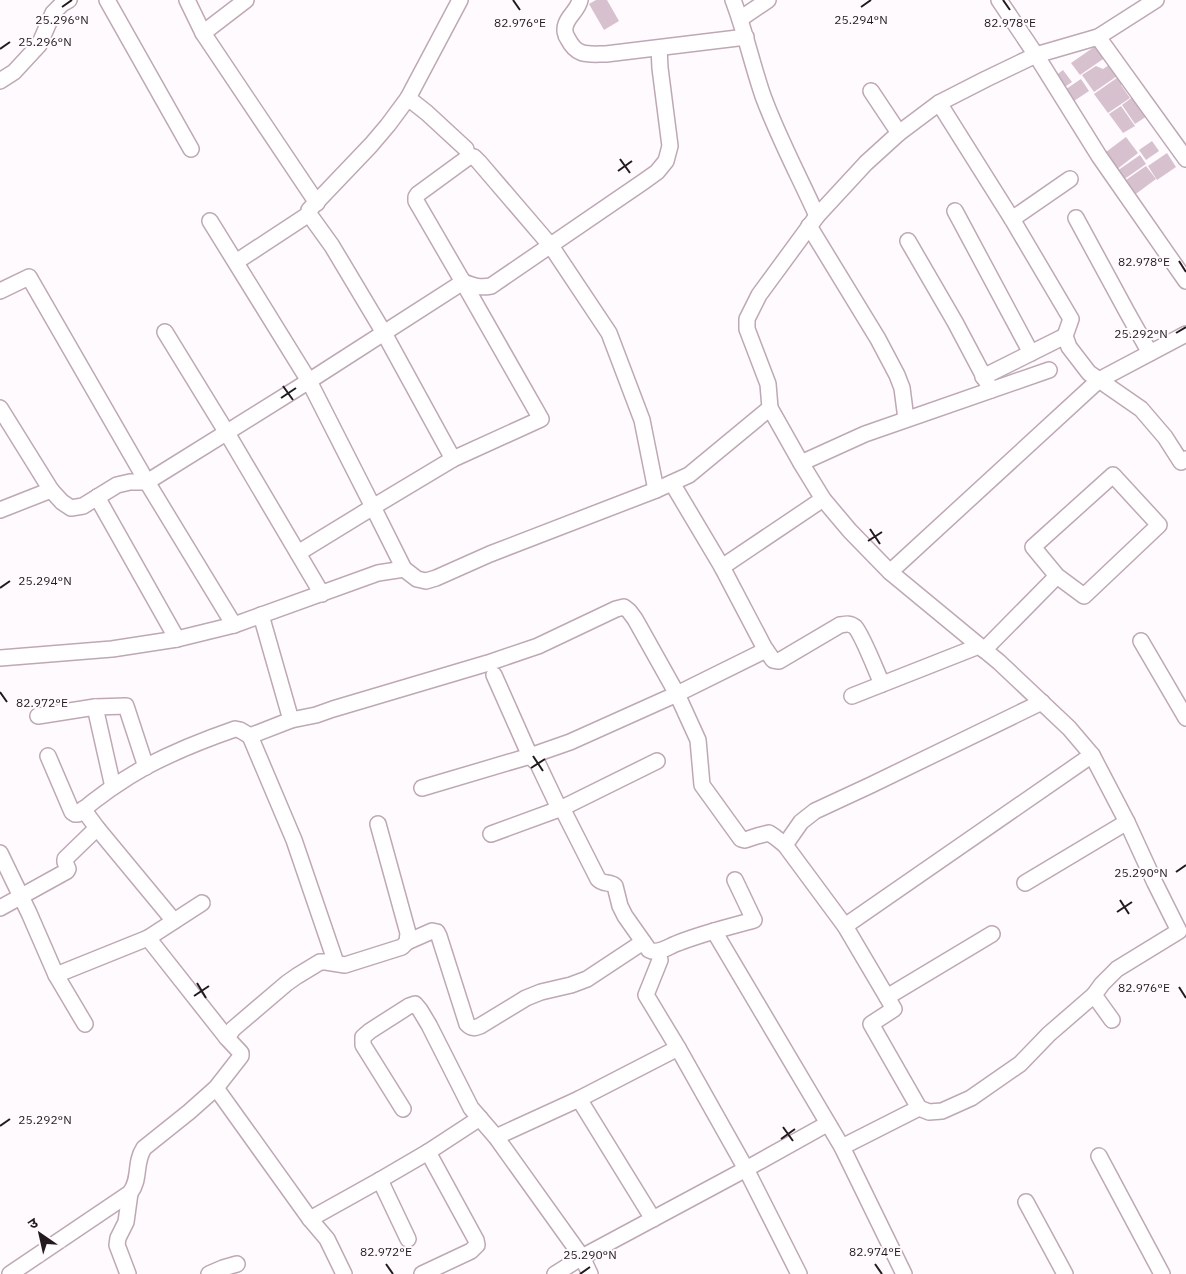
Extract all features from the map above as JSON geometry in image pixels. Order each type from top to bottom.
[{"type":"street","points":[[0,81],[14,72],[39,45],[53,13],[69,0]]},
{"type":"street","points":[[107,0],[191,149]]},
{"type":"street","points":[[186,0],[203,33],[313,208],[332,246],[384,333],[453,459]]},
{"type":"street","points":[[203,33],[246,0]]},
{"type":"street","points":[[236,262],[313,208],[371,145],[408,98],[460,0]]},
{"type":"street","points":[[580,0],[579,5],[566,22],[565,29],[566,36],[575,51],[586,54],[606,54],[746,37]]},
{"type":"street","points":[[733,0],[763,94],[813,221],[897,375],[902,388],[906,419]]},
{"type":"street","points":[[740,20],[768,0]]},
{"type":"street","points":[[999,0],[1099,156],[1186,281]]},
{"type":"street","points":[[250,736],[291,720],[316,715],[488,664],[538,646],[616,608],[624,607],[636,619],[698,740],[702,785],[741,839],[745,840],[769,833],[785,845],[845,926],[887,997],[894,1009],[871,1024],[919,1108],[929,1112],[942,1111],[971,1098],[1020,1064],[1094,995],[1117,969],[1179,931],[1127,822],[1092,755],[1069,728],[1042,702],[982,648],[890,572],[850,531],[823,499],[770,408],[768,384],[747,329],[747,319],[759,295],[813,221],[866,163],[899,133],[939,103],[1036,55],[1098,36],[1156,0]]},
{"type":"street","points":[[1098,36],[1186,159]]},
{"type":"street","points":[[463,282],[482,288],[491,286],[657,172],[666,161],[670,146],[659,48]]},
{"type":"street","points":[[871,91],[899,133]]},
{"type":"street","points":[[408,98],[427,113],[466,150]]},
{"type":"street","points":[[939,103],[1012,219],[1070,319],[1065,336],[1068,347],[1089,373],[1141,409],[1165,437],[1180,462],[1186,459]]},
{"type":"street","points":[[298,553],[453,459],[541,419],[416,201],[418,194],[470,156],[479,162],[551,246],[610,333],[642,420],[656,490]]},
{"type":"street","points":[[1012,219],[1070,179]]},
{"type":"street","points":[[955,211],[1031,353]]},
{"type":"street","points":[[1076,218],[1150,353]]},
{"type":"street","points":[[210,221],[309,381],[404,569],[417,579],[436,578],[490,554],[656,490],[689,475],[770,408]]},
{"type":"street","points":[[908,241],[955,322],[987,383]]},
{"type":"street","points":[[0,291],[29,277],[147,482],[234,625]]},
{"type":"street","points":[[0,408],[51,490],[62,502],[71,508],[83,506],[117,486],[130,482],[147,482],[463,282]]},
{"type":"street","points":[[165,332],[322,594]]},
{"type":"street","points":[[801,463],[987,383],[1031,353],[1065,336]]},
{"type":"street","points":[[890,572],[1099,380],[1185,337]]},
{"type":"street","points":[[987,383],[1049,370]]},
{"type":"street","points":[[1113,475],[1159,526],[1084,596],[1057,576],[1032,547],[1113,475]]},
{"type":"street","points":[[672,483],[722,567],[773,660],[779,661],[840,625],[848,624],[855,627],[860,635],[882,684]]},
{"type":"street","points":[[0,510],[51,490]]},
{"type":"street","points":[[97,497],[177,639]]},
{"type":"street","points":[[722,567],[823,499]]},
{"type":"street","points":[[0,658],[112,649],[177,639],[234,625],[378,574],[404,569]]},
{"type":"street","points":[[852,696],[982,648],[1057,576]]},
{"type":"street","points":[[261,615],[291,720]]},
{"type":"street","points":[[1140,641],[1186,718]]},
{"type":"street","points":[[422,788],[570,742],[676,694],[766,650]]},
{"type":"street","points":[[494,675],[530,756],[538,764],[556,804],[562,808],[598,879],[603,883],[615,886],[620,906],[625,916],[649,950],[658,952],[678,943],[754,920],[735,880]]},
{"type":"street","points":[[785,845],[801,822],[815,811],[1042,702]]},
{"type":"street","points":[[38,716],[95,707],[126,706],[146,767]]},
{"type":"street","points":[[95,707],[113,787]]},
{"type":"street","points":[[48,756],[72,812],[78,814],[113,787],[163,758],[235,729],[250,736],[294,840],[336,963]]},
{"type":"street","points":[[845,926],[1092,755]]},
{"type":"street","points":[[491,834],[562,808],[657,761]]},
{"type":"street","points":[[83,809],[174,921]]},
{"type":"street","points":[[1025,883],[1127,822]]},
{"type":"street","points":[[378,824],[408,933],[407,942]]},
{"type":"street","points":[[0,908],[67,871],[65,859],[97,828]]},
{"type":"street","points":[[0,853],[56,975],[84,1024]]},
{"type":"street","points":[[56,975],[148,938],[202,903]]},
{"type":"street","points":[[227,1038],[233,1029],[297,976],[320,962],[345,965],[402,947],[407,942],[432,931],[437,932],[439,936],[467,1024],[475,1028],[526,998],[587,979],[643,942]]},
{"type":"street","points":[[714,931],[842,1147],[904,1274]]},
{"type":"street","points":[[887,997],[992,934]]},
{"type":"street","points":[[128,1274],[117,1244],[126,1222],[130,1194],[136,1183],[140,1154],[144,1148],[216,1088],[241,1056],[241,1052],[227,1038],[148,938]]},
{"type":"street","points":[[660,960],[646,996],[678,1048],[746,1169],[799,1274]]},
{"type":"street","points":[[1094,995],[1112,1020]]},
{"type":"street","points":[[402,1109],[363,1046],[363,1037],[409,1006],[415,1004],[429,1025],[472,1108],[496,1137],[582,1257],[590,1274]]},
{"type":"street","points":[[496,1137],[579,1099],[678,1048]]},
{"type":"street","points":[[216,1088],[310,1219],[327,1238],[344,1274]]},
{"type":"street","points":[[579,1099],[653,1219]]},
{"type":"street","points":[[842,1147],[919,1108]]},
{"type":"street","points":[[310,1219],[428,1152],[480,1118]]},
{"type":"street","points":[[555,1274],[582,1257],[827,1124]]},
{"type":"street","points":[[422,1274],[471,1251],[477,1245],[428,1152]]},
{"type":"street","points":[[1099,1156],[1162,1274]]},
{"type":"street","points":[[380,1180],[408,1239]]},
{"type":"street","points":[[10,1274],[130,1194]]},
{"type":"street","points":[[1026,1202],[1065,1274]]},
{"type":"street","points":[[209,1274],[237,1264]]},
{"type":"building","points":[[596,0],[607,0],[619,21],[604,30],[589,4]]},
{"type":"building","points":[[1097,45],[1106,57],[1080,75],[1071,63]]},
{"type":"building","points":[[1112,63],[1120,74],[1094,92],[1082,75],[1096,66],[1103,69]]},
{"type":"building","points":[[1063,70],[1072,82],[1062,89],[1054,77]]},
{"type":"building","points":[[1121,75],[1126,82],[1121,85],[1130,98],[1108,113],[1094,94]]},
{"type":"building","points":[[1081,79],[1089,91],[1071,103],[1063,91]]},
{"type":"building","points":[[1134,96],[1147,116],[1135,124],[1122,105]]},
{"type":"building","points":[[1121,106],[1135,126],[1123,133],[1109,114]]},
{"type":"building","points":[[1126,137],[1138,153],[1116,170],[1106,152]]},
{"type":"building","points":[[1152,141],[1159,151],[1146,160],[1139,150]]},
{"type":"building","points":[[1167,153],[1176,167],[1157,180],[1148,166]]},
{"type":"building","points":[[1140,155],[1146,164],[1123,180],[1117,171]]},
{"type":"building","points":[[1146,166],[1156,179],[1133,196],[1123,182]]}]
